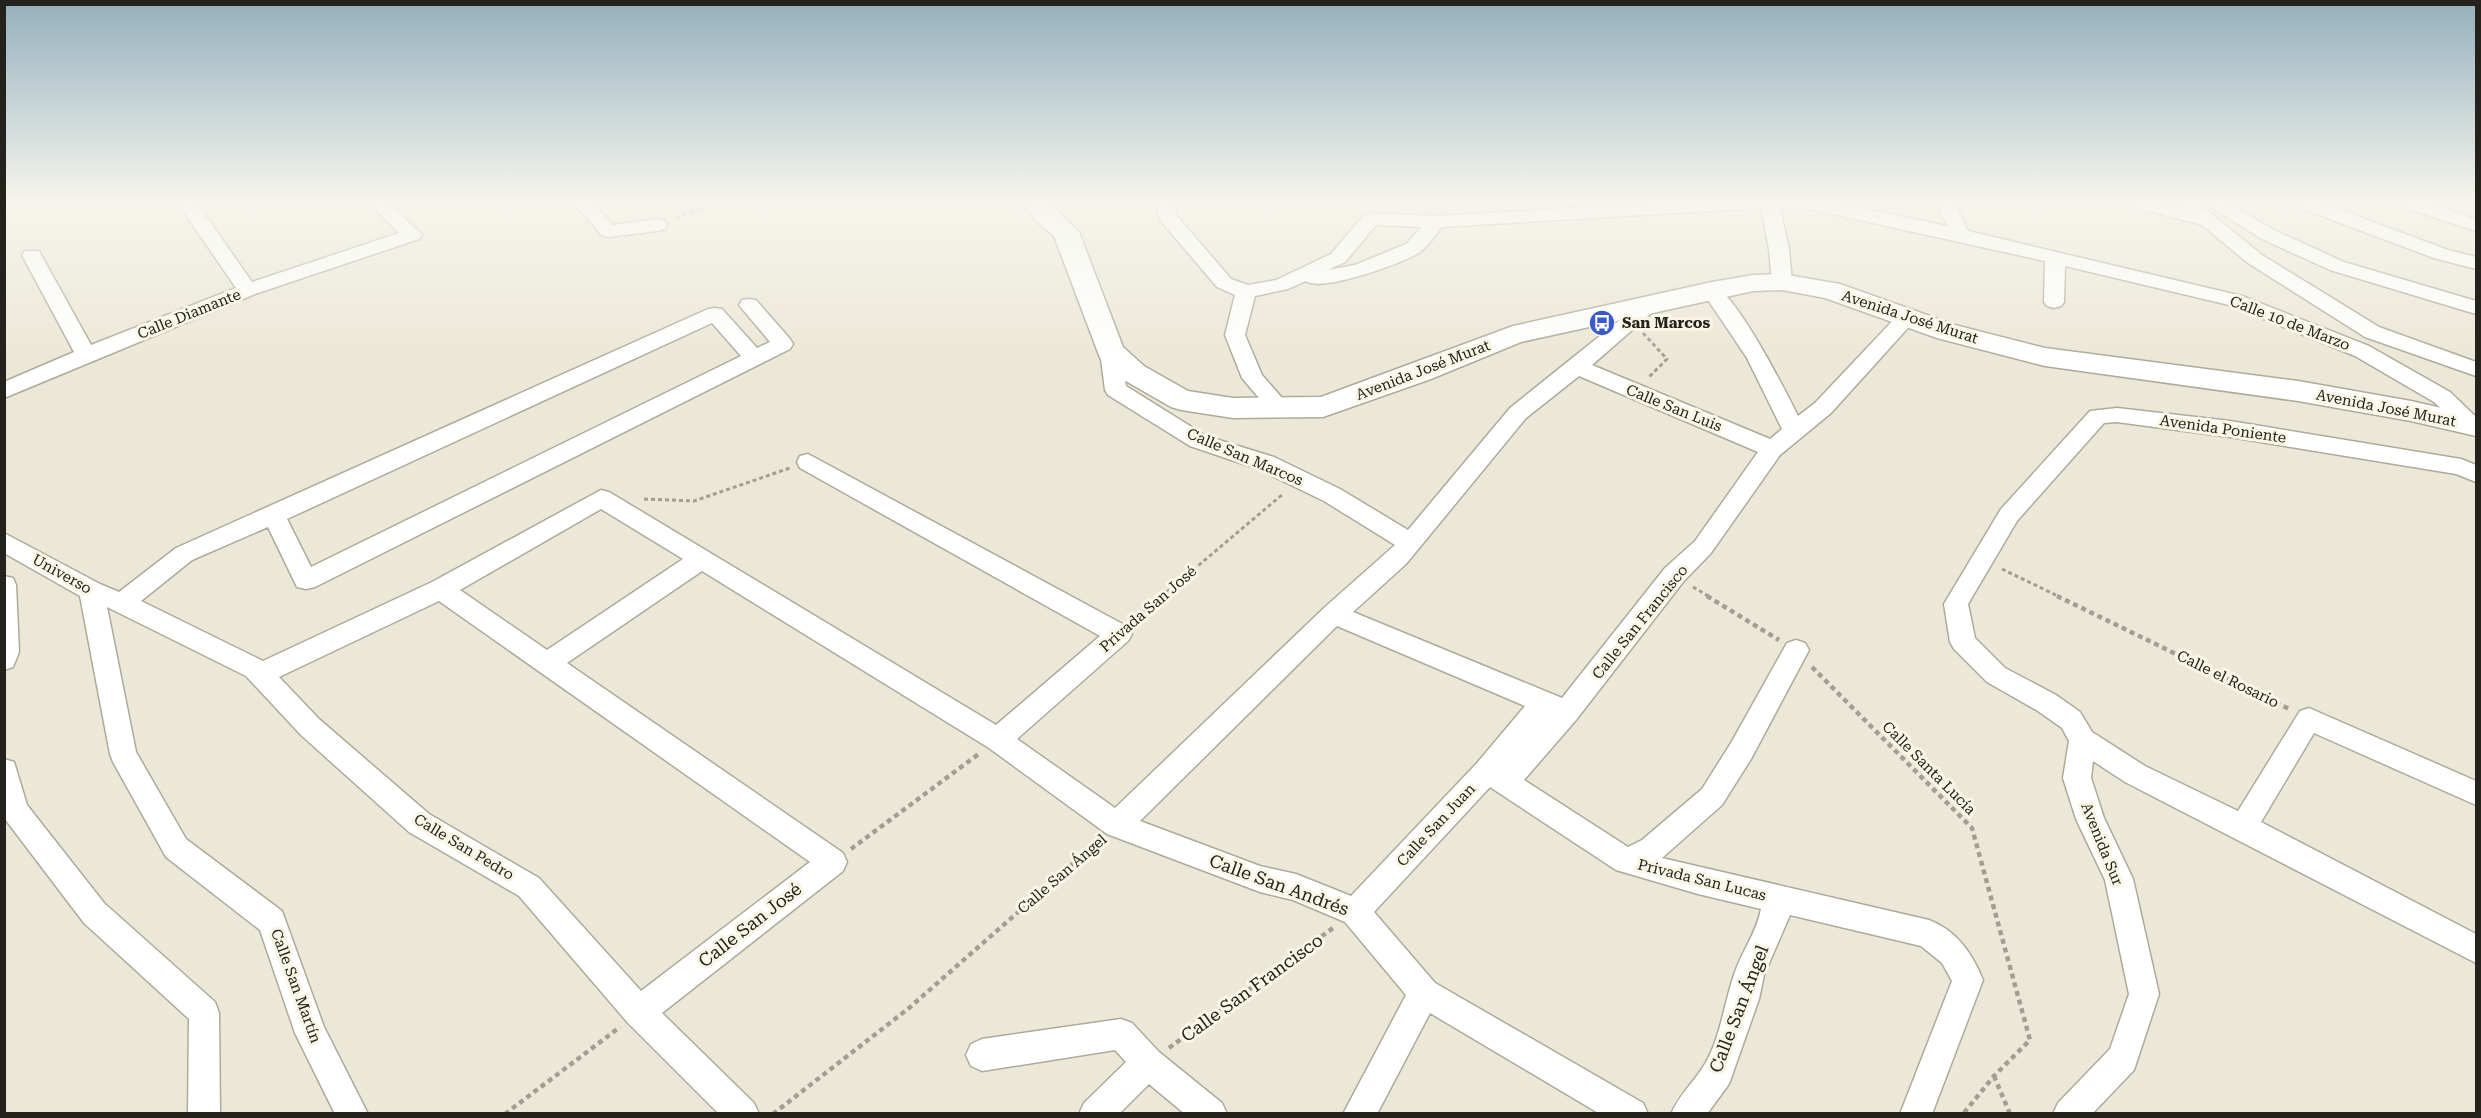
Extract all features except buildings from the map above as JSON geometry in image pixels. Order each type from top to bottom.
[{"type":"street","points":[[223,254],[249,291]]},
{"type":"street","name":"Calle Diamante","points":[[4,391],[86,355],[249,291],[358,254]]},
{"type":"street","name":"Avenida José Murat","points":[[1074,254],[1110,351],[1134,373],[1181,400],[1233,408],[1323,407],[1421,372],[1513,335],[1712,291],[1754,283],[1782,282],[1830,290],[1906,319],[2045,357],[2298,391],[2474,425]]},
{"type":"street","points":[[1199,254],[1224,283],[1246,292],[1235,335],[1253,378],[1279,407]]},
{"type":"street","name":"Calle 10 de Marzo","points":[[1281,285],[1338,258],[1340,254]]},
{"type":"street","name":"Calle 10 de Marzo","points":[[1246,292],[1360,270],[1398,254]]},
{"type":"street","points":[[1779,254],[1782,282]]},
{"type":"street","name":"Calle 10 de Marzo","points":[[2036,254],[2235,300],[2362,351],[2442,397],[2474,425]]},
{"type":"street","points":[[2250,254],[2372,332],[2476,369]]},
{"type":"street","points":[[2311,254],[2337,266],[2476,308]]},
{"type":"street","points":[[2442,254],[2476,263]]},
{"type":"street","points":[[32,255],[86,355]]},
{"type":"street","points":[[2054,302],[2055,259]]},
{"type":"street","points":[[1712,291],[1737,323],[1772,382],[1794,431]]},
{"type":"street","points":[[1555,707],[1334,614],[1398,558],[1518,413],[1653,303]]},
{"type":"street","points":[[274,515],[306,580],[783,344],[748,305]]},
{"type":"street","points":[[122,603],[184,554],[715,314],[755,359]]},
{"type":"street","name":"Calle San Francisco","points":[[1555,707],[1674,575],[1703,547],[1772,448],[1823,408],[1906,319]]},
{"type":"street","points":[[2362,351],[2372,332]]},
{"type":"street","name":"Calle San Marcos","points":[[1110,351],[1116,390],[1198,441],[1266,463],[1332,495],[1410,543]]},
{"type":"street","name":"Calle San Luis","points":[[1577,367],[1772,448]]},
{"type":"street","name":"Avenida Poniente","points":[[1983,559],[2009,515],[2098,416],[2117,415],[2230,429],[2461,466],[2476,474]]},
{"type":"street","points":[[808,462],[1119,634]]},
{"type":"street","points":[[260,674],[441,589],[601,498]]},
{"type":"street","name":"Calle San Andrés","points":[[601,498],[998,740],[1117,825],[1260,879],[1296,887],[1355,912],[1424,993],[1632,1113]]},
{"type":"street","name":"Universo","points":[[4,542],[91,591],[122,603]]},
{"type":"street","points":[[547,663],[702,559]]},
{"type":"street","points":[[1983,559],[1956,604],[1963,642],[1996,675],[2048,703],[2071,720],[2083,740],[2135,774],[2243,827],[2476,949]]},
{"type":"street","points":[[4,585],[6,652],[4,660]]},
{"type":"street","points":[[441,589],[834,862]]},
{"type":"street","name":"Calle San Martín","points":[[91,591],[123,754],[176,848],[272,921],[311,1033],[352,1113]]},
{"type":"street","name":"Calle San Pedro","points":[[122,603],[255,669],[310,726],[419,823],[529,887],[639,1012],[743,1113]]},
{"type":"street","name":"Calle San Ángel","points":[[1117,825],[1334,614]]},
{"type":"street","name":"Privada San José","points":[[998,740],[1119,634]]},
{"type":"street","points":[[1626,861],[1652,849],[1712,797],[1747,741],[1796,650]]},
{"type":"street","name":"Calle San Juan","points":[[1355,912],[1496,776],[1555,707]]},
{"type":"street","points":[[2243,827],[2309,719],[2476,793]]},
{"type":"street","name":"Avenida Sur","points":[[2069,1113],[2123,1059],[2144,994],[2119,879],[2090,819],[2077,778],[2083,740]]},
{"type":"street","points":[[4,770],[15,810],[94,913],[204,1013],[204,1113]]},
{"type":"street","name":"Privada San Lucas","points":[[1496,776],[1626,861],[1698,881],[1929,934],[1953,953],[1968,980],[1916,1113]]},
{"type":"street","name":"Calle San José","points":[[639,1012],[834,862]]},
{"type":"street","name":"Calle San Ángel","points":[[1687,1113],[1718,1073],[1744,999],[1749,974],[1774,920],[1778,898]]},
{"type":"street","points":[[1359,1113],[1424,993]]},
{"type":"street","points":[[982,1055],[1121,1034],[1148,1063],[1210,1113]]},
{"type":"street","points":[[1095,1113],[1148,1063]]},
{"type":"path","points":[[1632,322],[1667,359],[1634,392]]},
{"type":"path","points":[[601,498],[694,501],[808,462]]},
{"type":"path","name":"Privada San José","points":[[1119,634],[1299,479]]},
{"type":"path","name":"Calle el Rosario","points":[[1983,559],[2309,719]]},
{"type":"path","name":"Calle Santa Lucía","points":[[1674,575],[1796,650],[1972,828],[2030,1040],[1994,1076],[1963,1113]]},
{"type":"path","points":[[834,862],[998,740]]},
{"type":"path","name":"Calle San Ángel","points":[[773,1113],[909,1008],[1117,825]]},
{"type":"path","name":"Calle San Francisco","points":[[1148,1063],[1355,912]]},
{"type":"path","points":[[505,1113],[639,1012]]},
{"type":"path","points":[[1994,1076],[2010,1113]]},
{"type":"place","name":"San Marcos","points":[[1602,323]]}]
